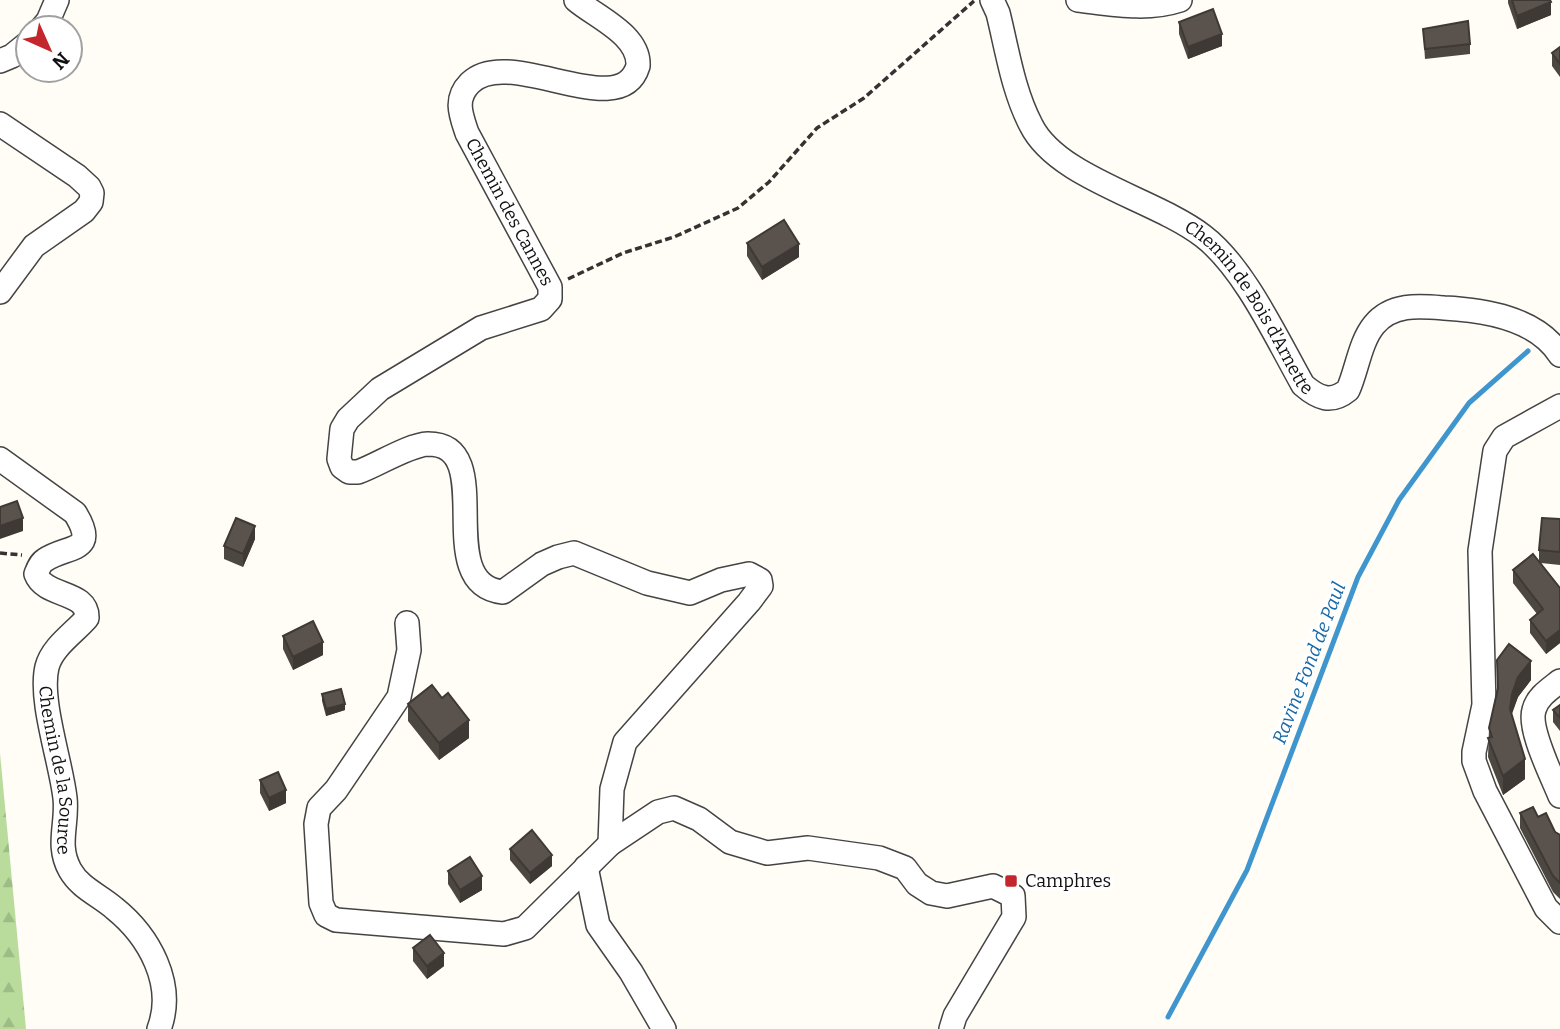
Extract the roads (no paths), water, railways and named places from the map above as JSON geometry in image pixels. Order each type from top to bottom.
[{"type":"street","name":"Chemin des Cannes","points":[[576,0],[621,34],[634,48],[638,66],[629,80],[611,89],[593,88],[509,71],[488,73],[474,79],[460,98],[459,111],[467,133],[550,287],[550,299],[541,309],[481,328],[380,389],[348,419],[340,439],[339,459],[342,467],[349,472],[358,472],[425,444],[443,446],[456,454],[462,470],[469,563],[485,586],[494,591],[503,592],[542,564],[558,556],[574,553],[647,583],[690,593],[721,580],[749,574],[760,580],[761,586],[749,602],[625,742],[611,789],[610,844]]},
{"type":"street","name":"Chemin de Bois d'Arnette","points":[[992,0],[998,13],[1023,109],[1032,128],[1048,148],[1064,161],[1163,211],[1202,235],[1239,275],[1303,385],[1315,396],[1333,399],[1348,390],[1366,339],[1374,325],[1397,309],[1411,306],[1477,310],[1513,320],[1540,335],[1560,355]]},
{"type":"street","points":[[1078,0],[1154,7],[1180,0]]},
{"type":"street","points":[[0,124],[77,176],[92,193],[91,202],[84,211],[34,246],[0,292]]},
{"type":"street","points":[[1560,406],[1504,437],[1495,451],[1480,551],[1484,705],[1474,752],[1474,761],[1485,791],[1546,908],[1560,922]]},
{"type":"street","name":"Chemin de la Source","points":[[0,458],[75,513],[83,525],[85,534],[82,542],[66,553],[45,559],[36,574],[45,587],[82,602],[87,609],[86,618],[50,658],[45,686],[66,800],[62,851],[76,879],[117,909],[144,939],[163,982],[164,1003],[159,1029]]},
{"type":"street","points":[[407,623],[408,650],[399,697],[336,790],[319,808],[316,824],[321,903],[326,915],[336,920],[504,934],[525,928],[610,844],[658,812],[674,808],[699,819],[730,842],[767,853],[808,848],[879,859],[905,868],[917,884],[931,893],[947,896],[993,886],[1013,897],[1014,917],[955,1016],[951,1029]]},
{"type":"street","points":[[1560,681],[1540,699],[1533,711],[1533,725],[1560,796]]},
{"type":"street","points":[[586,867],[598,925],[631,972],[664,1029]]},
{"type":"waterway","name":"Ravine Fond de Paul","points":[[1168,1017],[1247,870],[1358,577],[1399,500],[1469,403],[1528,351]]},
{"type":"place","name":"Camphres","points":[[1011,881]]}]
